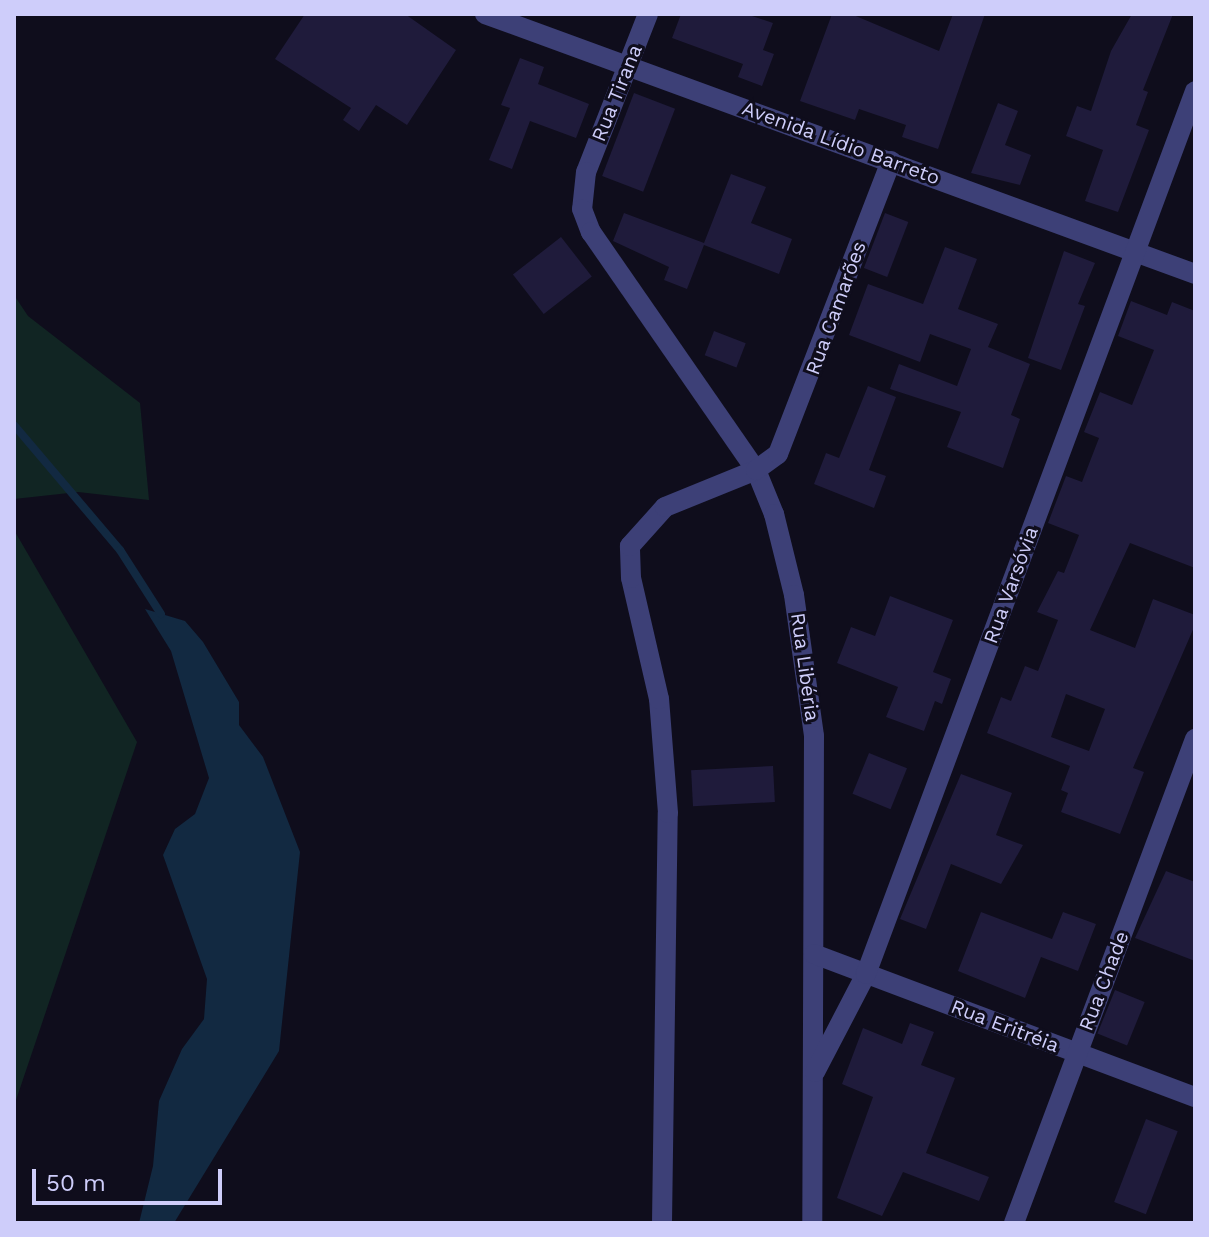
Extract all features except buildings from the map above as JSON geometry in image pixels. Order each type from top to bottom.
[{"type":"street","name":"Avenida Lídio Barreto","points":[[485,14],[1135,249],[1195,274]]},
{"type":"street","name":"Rua Tirana","points":[[586,172],[648,14]]},
{"type":"street","name":"Rua Varsóvia","points":[[815,1072],[866,974],[1195,91]]},
{"type":"street","name":"Rua Camarões","points":[[756,470],[778,454],[891,161]]},
{"type":"street","name":"Rua Libéria","points":[[586,172],[581,200],[591,232],[756,470],[774,514],[812,698],[815,1072],[812,1223]]},
{"type":"street","points":[[662,1223],[668,813],[659,699],[628,561],[640,530],[665,507],[756,470]]},
{"type":"street","name":"Rua Chade","points":[[1014,1223],[1195,739]]},
{"type":"street","name":"Rua Eritréia","points":[[814,954],[1195,1097]]},
{"type":"green space","points":[[14,295],[28,316],[140,403],[149,500],[78,492],[14,499]]},
{"type":"green space","points":[[14,530],[137,742],[14,1106]]},
{"type":"water","points":[[145,609],[185,621],[203,642],[239,702],[239,725],[263,757],[300,852],[279,1051],[174,1223],[139,1223],[153,1166],[159,1101],[182,1049],[204,1019],[207,979],[163,855],[175,829],[195,814],[209,778],[171,651]]},
{"type":"waterway","points":[[14,425],[120,550],[161,614]]}]
